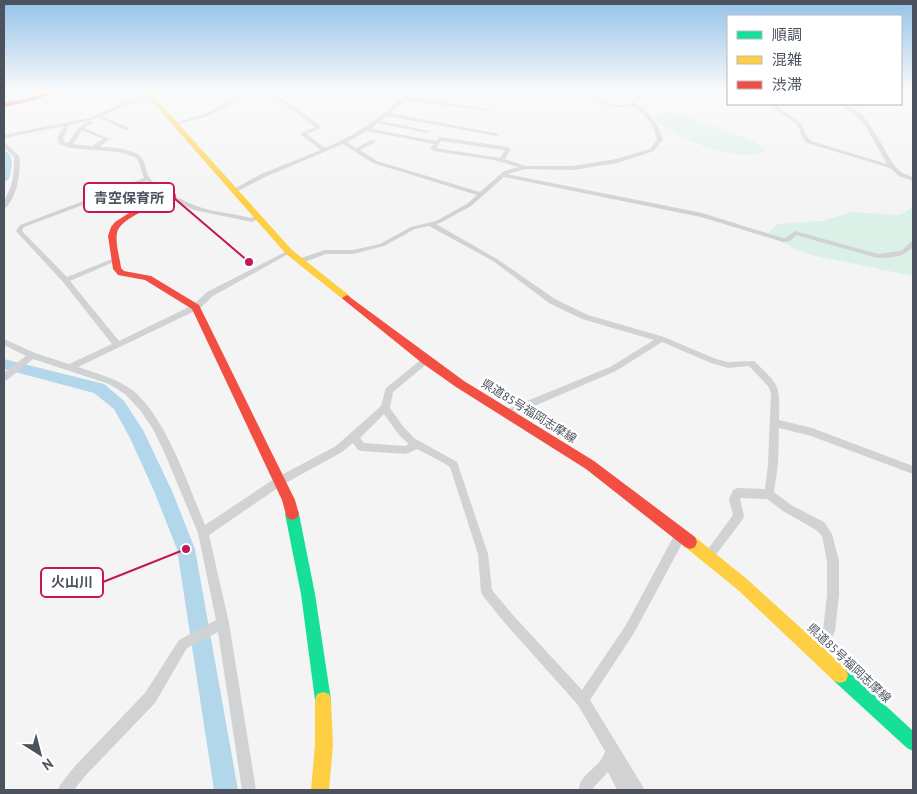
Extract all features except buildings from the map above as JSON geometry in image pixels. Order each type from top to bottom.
[{"type":"main road","name":"県道85号福岡志摩線","points":[[178,127],[289,252],[426,360],[590,465],[708,556],[743,585],[913,742]]},
{"type":"main road","points":[[173,196],[146,206],[118,224],[112,236],[116,269],[121,273],[148,278],[196,306],[288,500],[297,533],[314,633],[324,715],[323,772],[320,790]]},
{"type":"street","points":[[4,136],[55,127]]},
{"type":"street","points":[[66,127],[60,138],[62,143],[69,146],[123,151],[139,157],[142,160],[143,171],[147,179],[194,209],[252,220],[257,218]]},
{"type":"street","points":[[317,127],[303,134],[325,150]]},
{"type":"street","points":[[234,191],[262,175],[343,142],[368,127]]},
{"type":"street","points":[[407,127],[427,131]]},
{"type":"street","points":[[458,127],[497,134]]},
{"type":"street","points":[[300,261],[326,252],[353,252],[382,245],[413,228],[430,224],[469,205],[506,172],[524,167],[589,166],[617,162],[652,150],[660,139],[657,127]]},
{"type":"street","points":[[799,127],[808,142],[892,167],[913,180]]},
{"type":"street","points":[[872,127],[892,167]]},
{"type":"street","points":[[69,146],[82,128],[106,139],[93,148]]},
{"type":"street","points":[[365,129],[437,143]]},
{"type":"street","points":[[501,161],[508,149],[440,139],[433,149],[501,161],[518,163],[524,167]]},
{"type":"street","points":[[356,150],[374,141]]},
{"type":"street","points":[[343,142],[383,165],[481,194]]},
{"type":"street","points":[[4,144],[17,157],[18,169],[15,184],[4,207]]},
{"type":"street","points":[[504,175],[702,215],[783,240],[790,239],[795,233],[872,254],[888,256],[902,253],[913,243]]},
{"type":"street","points":[[118,345],[66,280],[20,231],[21,227],[147,179]]},
{"type":"street","points":[[237,216],[248,207]]},
{"type":"street","points":[[430,224],[495,260],[552,301],[585,317],[662,339],[714,362],[728,365],[751,363],[772,384],[775,393],[769,494]]},
{"type":"street","points":[[70,367],[196,306],[210,294],[289,252]]},
{"type":"street","points":[[66,280],[114,260]]},
{"type":"street","points":[[508,413],[613,369],[662,339]]},
{"type":"street","points":[[4,342],[32,355],[112,382],[128,392],[143,407],[156,426],[170,454],[203,533],[248,790]]},
{"type":"street","points":[[7,374],[32,355]]},
{"type":"street","points":[[203,533],[278,482],[339,449],[385,408],[389,390],[426,360]]},
{"type":"street","points":[[385,408],[404,435],[416,445],[449,461],[454,466],[483,554],[487,592],[508,618],[583,700],[611,755],[624,790]]},
{"type":"street","points":[[774,423],[812,432],[913,470]]},
{"type":"street","points":[[354,437],[361,447],[406,450],[416,445]]},
{"type":"street","points":[[708,556],[739,516],[734,499],[737,493],[769,494],[787,508],[820,526],[827,534],[830,544],[833,561],[833,596],[828,631],[818,654]]},
{"type":"street","points":[[583,700],[630,629],[680,536]]},
{"type":"street","points":[[65,790],[80,771],[150,698],[183,644],[219,625]]},
{"type":"street","points":[[586,790],[586,785],[611,755]]},
{"type":"street","points":[[611,755],[638,790]]},
{"type":"green space","points":[[665,127],[717,127],[747,138],[767,150],[755,154],[741,155],[708,148]]},
{"type":"green space","points":[[913,207],[913,276],[811,255],[771,236],[769,232],[778,224],[822,221],[853,212],[896,215],[904,213]]},
{"type":"waterway","points":[[4,153],[8,163],[4,179]]},
{"type":"waterway","points":[[4,364],[99,388],[119,405],[137,435],[163,491],[186,549],[226,790]]},
{"type":"traffic: fast","points":[[292,514],[308,594],[323,700]]},
{"type":"traffic: fast","points":[[840,675],[913,742]]},
{"type":"traffic: slow","points":[[178,127],[289,252],[347,298]]},
{"type":"traffic: slow","points":[[690,542],[743,585],[840,675]]},
{"type":"traffic: slow","points":[[320,790],[324,745],[323,700]]},
{"type":"traffic: jam","points":[[173,196],[146,206],[118,224],[114,229],[112,236],[117,269],[121,273],[148,278],[196,307],[288,500],[292,514]]},
{"type":"traffic: jam","points":[[347,298],[460,384],[590,465],[690,542]]},
{"type":"place","name":"青空保育所","points":[[249,262]]},
{"type":"place","name":"火山川","points":[[186,549]]}]
